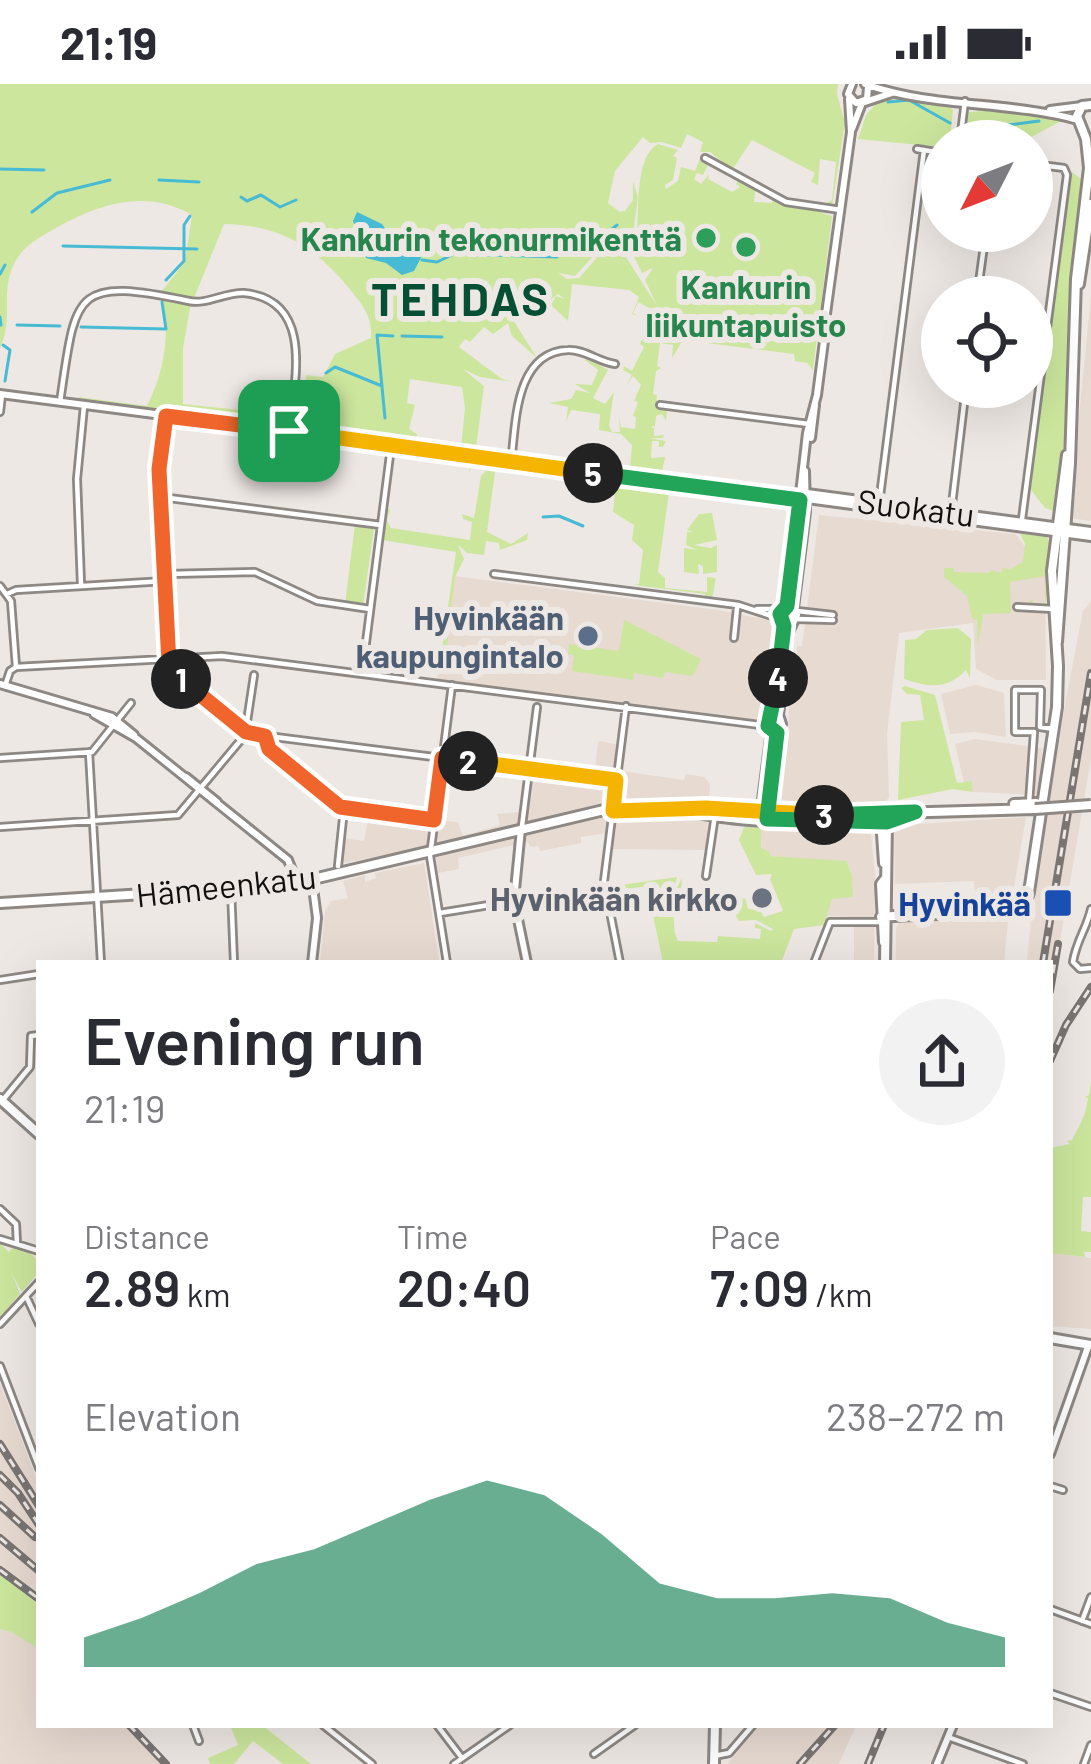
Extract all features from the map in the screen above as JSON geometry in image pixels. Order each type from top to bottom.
[{"type":"main road","points":[[1084,259],[1090,168],[1079,121],[1088,104]]},
{"type":"main road","points":[[1079,121],[1091,127]]},
{"type":"main road","points":[[883,919],[1019,905],[1028,892],[1054,729],[1060,528],[1078,285],[1091,204]]},
{"type":"main road","name":"Hämeenkatu","points":[[0,903],[297,883],[613,811],[884,818],[915,812],[1091,805]]},
{"type":"main road","points":[[884,818],[885,960]]},
{"type":"main road","points":[[1,1100],[36,1131]]},
{"type":"main road","points":[[1053,1338],[1090,1344]]},
{"type":"main road","points":[[714,1760],[715,1728]]},
{"type":"street","points":[[866,84],[895,92],[1044,110],[1079,121]]},
{"type":"street","points":[[851,132],[869,94],[866,84]]},
{"type":"street","points":[[849,89],[864,102]]},
{"type":"street","points":[[764,816],[851,132],[849,89]]},
{"type":"street","points":[[864,102],[895,92]]},
{"type":"street","points":[[963,120],[965,101]]},
{"type":"street","points":[[1044,110],[1088,104]]},
{"type":"street","points":[[879,506],[921,150]]},
{"type":"street","points":[[705,158],[786,202],[841,210]]},
{"type":"street","points":[[1022,519],[1066,172],[1053,167]]},
{"type":"street","points":[[60,403],[70,329],[91,298],[120,289],[197,302],[246,293],[275,307],[294,332],[298,353],[289,431]]},
{"type":"street","points":[[514,463],[522,383],[545,358],[573,350],[615,364]]},
{"type":"street","points":[[0,412],[1,394]]},
{"type":"street","name":"Suokatu","points":[[1,394],[533,466],[1060,528]]},
{"type":"street","points":[[660,405],[812,425]]},
{"type":"street","points":[[81,584],[76,479],[84,406]]},
{"type":"street","points":[[951,514],[964,408]]},
{"type":"street","points":[[166,416],[159,469],[169,659],[174,673],[246,732],[616,780]]},
{"type":"street","points":[[362,674],[392,447]]},
{"type":"street","points":[[160,497],[381,524]]},
{"type":"street","name":"Suokatu","points":[[951,514],[1022,519],[1060,528]]},
{"type":"street","points":[[1060,528],[1091,534]]},
{"type":"street","points":[[7,594],[255,572],[317,601],[370,609]]},
{"type":"street","points":[[494,574],[833,618]]},
{"type":"street","points":[[0,586],[7,594],[16,667],[2,685],[116,722],[287,860],[297,883]]},
{"type":"street","points":[[734,638],[737,605]]},
{"type":"street","points":[[1017,608],[1056,609]]},
{"type":"street","points":[[16,667],[222,656],[626,706],[772,730],[782,724],[776,715]]},
{"type":"street","points":[[0,827],[174,817],[246,732],[254,675]]},
{"type":"street","points":[[447,960],[430,851],[452,686]]},
{"type":"street","points":[[1032,806],[1034,732],[1015,732],[1015,690],[1041,690],[1040,728],[1054,729]]},
{"type":"street","points":[[0,758],[89,752],[131,703]]},
{"type":"street","points":[[619,960],[604,888],[626,706]]},
{"type":"street","points":[[526,960],[514,900],[537,707]]},
{"type":"street","points":[[265,736],[269,749],[344,808],[434,820]]},
{"type":"street","points":[[89,752],[101,960]]},
{"type":"street","points":[[338,866],[344,808]]},
{"type":"street","points":[[706,876],[716,812]]},
{"type":"street","points":[[312,880],[317,918],[312,960]]},
{"type":"street","points":[[231,889],[234,960]]},
{"type":"street","points":[[440,913],[557,894]]},
{"type":"street","points":[[1091,909],[1089,926],[1078,935],[1073,962],[1080,969],[1091,968]]},
{"type":"street","points":[[815,960],[830,922],[883,919]]},
{"type":"street","points":[[0,980],[36,974]]},
{"type":"street","points":[[1,1100],[30,1067],[31,1036],[36,1035]]},
{"type":"street","points":[[0,1209],[16,1224],[17,1243]]},
{"type":"street","points":[[0,1239],[36,1250]]},
{"type":"street","points":[[0,1324],[36,1285]]},
{"type":"street","points":[[26,1297],[36,1318]]},
{"type":"street","points":[[1053,1446],[1090,1344]]},
{"type":"street","points":[[0,1366],[36,1460]]},
{"type":"street","points":[[1053,1487],[1063,1490]]},
{"type":"street","points":[[1082,1621],[1091,1597]]},
{"type":"street","points":[[1053,1611],[1091,1624]]},
{"type":"street","points":[[1053,1694],[1091,1707]]},
{"type":"street","points":[[194,1728],[199,1741]]},
{"type":"street","points":[[327,1728],[372,1764]]},
{"type":"street","points":[[439,1728],[462,1758]]},
{"type":"street","points":[[454,1764],[506,1728]]},
{"type":"street","points":[[594,1754],[631,1728]]},
{"type":"street","points":[[714,1760],[729,1753],[750,1728]]},
{"type":"street","points":[[937,1764],[952,1728]]},
{"type":"street","points":[[948,1736],[1023,1764]]},
{"type":"street","points":[[1084,1764],[1091,1745]]},
{"type":"shaded area","points":[[1091,295],[1091,521],[1069,518]]},
{"type":"shaded area","points":[[819,515],[1016,534],[1045,576],[1046,680],[997,680],[976,669],[973,623],[899,633],[887,733],[889,798],[884,802],[781,803],[782,748],[788,733],[790,691],[795,688],[797,646],[802,646]]},
{"type":"shaded area","points":[[454,576],[772,621],[762,723],[437,680]]},
{"type":"shaded area","points":[[1091,601],[1091,759],[1053,982],[1053,960],[1027,960],[1032,907],[1083,611]]},
{"type":"shaded area","points":[[976,685],[1004,693],[1006,737],[950,734],[941,694]]},
{"type":"shaded area","points":[[975,739],[1042,748],[1039,795],[972,792],[972,781],[964,783],[955,744]]},
{"type":"shaded area","points":[[598,741],[616,744],[614,770],[684,780],[686,774],[704,777],[710,784],[706,850],[613,849],[614,832],[540,851],[528,842],[458,858],[459,869],[438,873],[434,845],[340,864],[343,838],[364,841],[369,815],[458,822],[463,836],[500,825],[497,814],[520,812],[527,771],[594,780]]},
{"type":"shaded area","points":[[1026,817],[1013,893],[1008,898],[976,902],[974,881],[895,884],[894,830],[903,825]]},
{"type":"shaded area","points":[[761,828],[871,834],[874,960],[854,960],[854,917],[826,916],[832,898],[852,875],[848,862],[770,856],[760,846]]},
{"type":"shaded area","points":[[424,863],[439,960],[320,960],[325,911],[331,901],[348,898],[343,881],[365,875],[365,882],[376,878],[375,873]]},
{"type":"shaded area","points":[[981,917],[1008,922],[1004,960],[896,960],[899,923]]},
{"type":"shaded area","points":[[1053,1253],[1091,1258],[1091,1329],[1053,1326]]},
{"type":"shaded area","points":[[0,1383],[36,1477],[36,1728],[137,1728],[170,1764],[0,1764]]},
{"type":"shaded area","points":[[754,1728],[855,1728],[839,1764],[728,1764]]},
{"type":"green space","points":[[0,84],[838,84],[845,123],[832,206],[827,202],[832,200],[836,162],[820,159],[818,185],[811,182],[815,173],[752,140],[732,170],[710,152],[700,152],[703,142],[687,134],[681,148],[662,142],[650,143],[643,137],[615,171],[608,203],[625,211],[633,200],[633,181],[638,198],[631,248],[598,251],[575,276],[558,273],[567,279],[579,278],[600,254],[624,254],[657,306],[645,280],[653,268],[642,273],[633,255],[644,164],[658,144],[678,150],[673,156],[677,158],[673,180],[666,189],[678,181],[681,167],[695,171],[700,158],[709,163],[703,175],[697,173],[694,179],[701,184],[709,174],[708,179],[732,192],[740,187],[739,179],[756,188],[754,202],[772,203],[773,197],[832,216],[813,370],[795,361],[794,354],[683,340],[672,358],[673,345],[660,343],[657,366],[661,368],[656,371],[653,394],[657,395],[656,407],[667,409],[666,421],[662,414],[656,416],[655,426],[650,427],[654,436],[664,435],[649,438],[666,441],[659,447],[659,441],[652,441],[651,458],[665,457],[662,472],[630,469],[632,445],[621,434],[599,430],[600,414],[571,410],[566,422],[568,407],[549,403],[571,399],[576,390],[590,393],[575,384],[592,385],[598,370],[587,357],[608,370],[593,398],[605,404],[614,392],[612,432],[620,432],[619,416],[621,427],[635,429],[638,402],[634,401],[641,385],[633,376],[625,387],[632,375],[623,370],[624,366],[632,371],[644,347],[640,344],[647,324],[652,324],[648,321],[653,310],[638,302],[633,313],[638,316],[632,314],[639,297],[629,290],[572,284],[568,321],[551,305],[556,296],[565,299],[558,294],[545,304],[541,296],[508,303],[537,358],[512,336],[508,323],[493,334],[484,327],[459,347],[502,379],[514,382],[480,377],[463,369],[484,386],[472,454],[461,448],[462,387],[410,379],[407,403],[415,405],[409,429],[417,434],[415,446],[311,428],[301,415],[306,375],[323,377],[335,354],[371,338],[368,316],[335,273],[294,240],[262,228],[224,224],[190,308],[183,348],[183,404],[267,413],[283,425],[182,415],[176,410],[172,414],[157,407],[153,411],[78,402],[79,397],[147,406],[164,350],[161,292],[185,262],[192,215],[158,202],[123,202],[89,212],[32,243],[10,274],[0,348]]},
{"type":"green space","points":[[881,98],[942,101],[953,110],[952,120],[921,120],[921,145],[858,139],[866,115]]},
{"type":"green space","points":[[967,112],[1034,113],[1063,120],[1053,125],[1053,120],[966,120]]},
{"type":"green space","points":[[1072,172],[1086,183],[1071,274],[1065,438],[1053,511],[1028,486],[1039,408],[1053,408],[1053,308]]},
{"type":"green space","points":[[473,467],[500,470],[495,472],[487,532],[511,544],[528,533],[527,540],[500,550],[499,543],[486,541],[484,555],[467,553],[458,545],[464,559],[455,577],[444,674],[438,674],[456,552],[382,540],[386,509],[390,509],[387,521],[391,528],[470,540],[472,522],[462,514],[474,518],[481,476],[486,471]]},
{"type":"green space","points":[[616,484],[669,492],[658,572],[665,578],[665,588],[707,592],[707,577],[716,578],[712,599],[705,594],[634,585],[639,584],[643,550],[632,540],[634,525],[613,512]]},
{"type":"green space","points":[[712,513],[717,540],[694,545],[717,545],[717,572],[703,574],[698,564],[699,574],[684,572],[684,548],[697,550],[686,545],[687,532],[693,532],[687,530],[699,514]]},
{"type":"green space","points":[[960,522],[1043,532],[1052,545],[1046,605],[1029,602],[1045,603],[1045,576],[1010,582],[1011,613],[983,614],[978,646],[977,620],[972,619],[967,596],[944,577],[944,568],[1001,573],[1023,562],[1025,544],[1019,531]]},
{"type":"green space","points":[[355,524],[374,528],[363,606],[345,604]]},
{"type":"green space","points":[[624,620],[701,659],[693,676],[634,673],[633,680],[572,671],[574,655],[568,654],[569,644],[619,651]]},
{"type":"green space","points":[[958,628],[971,639],[970,678],[966,670],[940,685],[904,679],[905,640],[916,639],[927,630]]},
{"type":"green space","points":[[901,688],[935,695],[957,783],[972,781],[972,792],[953,789],[898,800],[901,722],[924,720],[920,695],[907,694]]},
{"type":"green space","points":[[744,827],[761,828],[761,848],[770,856],[847,861],[853,897],[832,899],[824,925],[794,929],[782,960],[662,960],[647,886],[607,892],[607,887],[677,877],[672,897],[682,878],[681,894],[702,897],[700,918],[695,914],[696,900],[671,898],[678,941],[717,942],[718,936],[760,939],[761,929],[755,923],[773,929],[756,920],[739,921],[738,900],[745,898],[748,909],[760,910],[764,917],[783,911],[772,874],[756,875],[739,840]]},
{"type":"green space","points":[[1091,1081],[1091,1197],[1083,1197],[1081,1231],[1091,1232],[1091,1252],[1084,1252],[1085,1257],[1053,1253],[1053,1147],[1070,1144],[1067,1141],[1072,1140],[1084,1115]]},
{"type":"green space","points":[[0,1243],[9,1252],[15,1245],[26,1249],[36,1259],[36,1275],[22,1292],[12,1274],[20,1294],[0,1317]]},
{"type":"green space","points":[[0,1571],[36,1600],[36,1647],[0,1629]]},
{"type":"green space","points":[[231,1728],[266,1728],[311,1764],[283,1764],[253,1741],[234,1764],[210,1764],[208,1758],[238,1745]]},
{"type":"water","points":[[357,212],[382,224],[397,246],[413,246],[423,254],[414,271],[402,275],[386,263],[366,258],[353,221]]},
{"type":"waterway","points":[[888,102],[909,100],[945,120]]},
{"type":"waterway","points":[[0,169],[44,170]]},
{"type":"waterway","points":[[32,212],[57,193],[110,180]]},
{"type":"waterway","points":[[159,180],[199,182]]},
{"type":"waterway","points":[[241,197],[247,201],[261,195],[280,207],[296,200]]},
{"type":"waterway","points":[[166,280],[184,261],[184,225],[190,216]]},
{"type":"waterway","points":[[582,254],[617,225]]},
{"type":"waterway","points":[[63,246],[197,249]]},
{"type":"waterway","points":[[318,252],[345,252]]},
{"type":"waterway","points":[[422,260],[437,262],[454,254],[557,257]]},
{"type":"waterway","points":[[0,274],[5,265]]},
{"type":"waterway","points":[[81,327],[166,329],[162,302]]},
{"type":"waterway","points":[[0,317],[1,325]]},
{"type":"waterway","points":[[17,325],[60,326]]},
{"type":"waterway","points":[[385,418],[377,335],[393,336]]},
{"type":"waterway","points":[[402,336],[442,337]]},
{"type":"waterway","points":[[3,345],[10,350],[5,381]]},
{"type":"waterway","points":[[326,373],[335,367],[382,386]]},
{"type":"waterway","points":[[543,517],[559,516],[583,526]]},
{"type":"railway","points":[[1043,960],[1091,673]]},
{"type":"railway","points":[[1053,973],[1058,944]]},
{"type":"railway","points":[[1053,1054],[1091,987]]},
{"type":"railway","points":[[0,1444],[36,1501]]},
{"type":"railway","points":[[0,1475],[36,1520]]},
{"type":"railway","points":[[0,1505],[35,1537]]},
{"type":"railway","points":[[0,1538],[36,1568]]},
{"type":"railway","points":[[0,1570],[36,1597]]},
{"type":"railway","points":[[132,1728],[166,1764]]},
{"type":"railway","points":[[800,1764],[832,1728]]},
{"type":"railway","points":[[868,1764],[883,1728]]},
{"type":"place","name":"Kankurin tekonurmikenttä","points":[[706,238]]},
{"type":"place","name":"Kankurin liikuntapuisto","points":[[746,247]]},
{"type":"place","name":"Hyvinkään kaupungintalo","points":[[588,636]]},
{"type":"place","name":"Hyvinkään kirkko","points":[[762,898]]},
{"type":"place","name":"Hyvinkää","points":[[1058,903]]},
{"type":"district","name":"TEHDAS","points":[[461,298]]},
{"type":"route","points":[[289,431],[166,416],[159,469],[169,664],[246,732],[265,736],[269,749],[340,807],[434,820],[442,758],[616,780],[613,811],[706,808],[767,813],[779,813],[781,814],[824,815],[915,812],[887,822],[767,819],[767,813],[768,803],[777,733],[768,726],[784,631],[780,614],[787,606],[800,500],[636,476],[524,467],[479,456],[289,431]]}]
